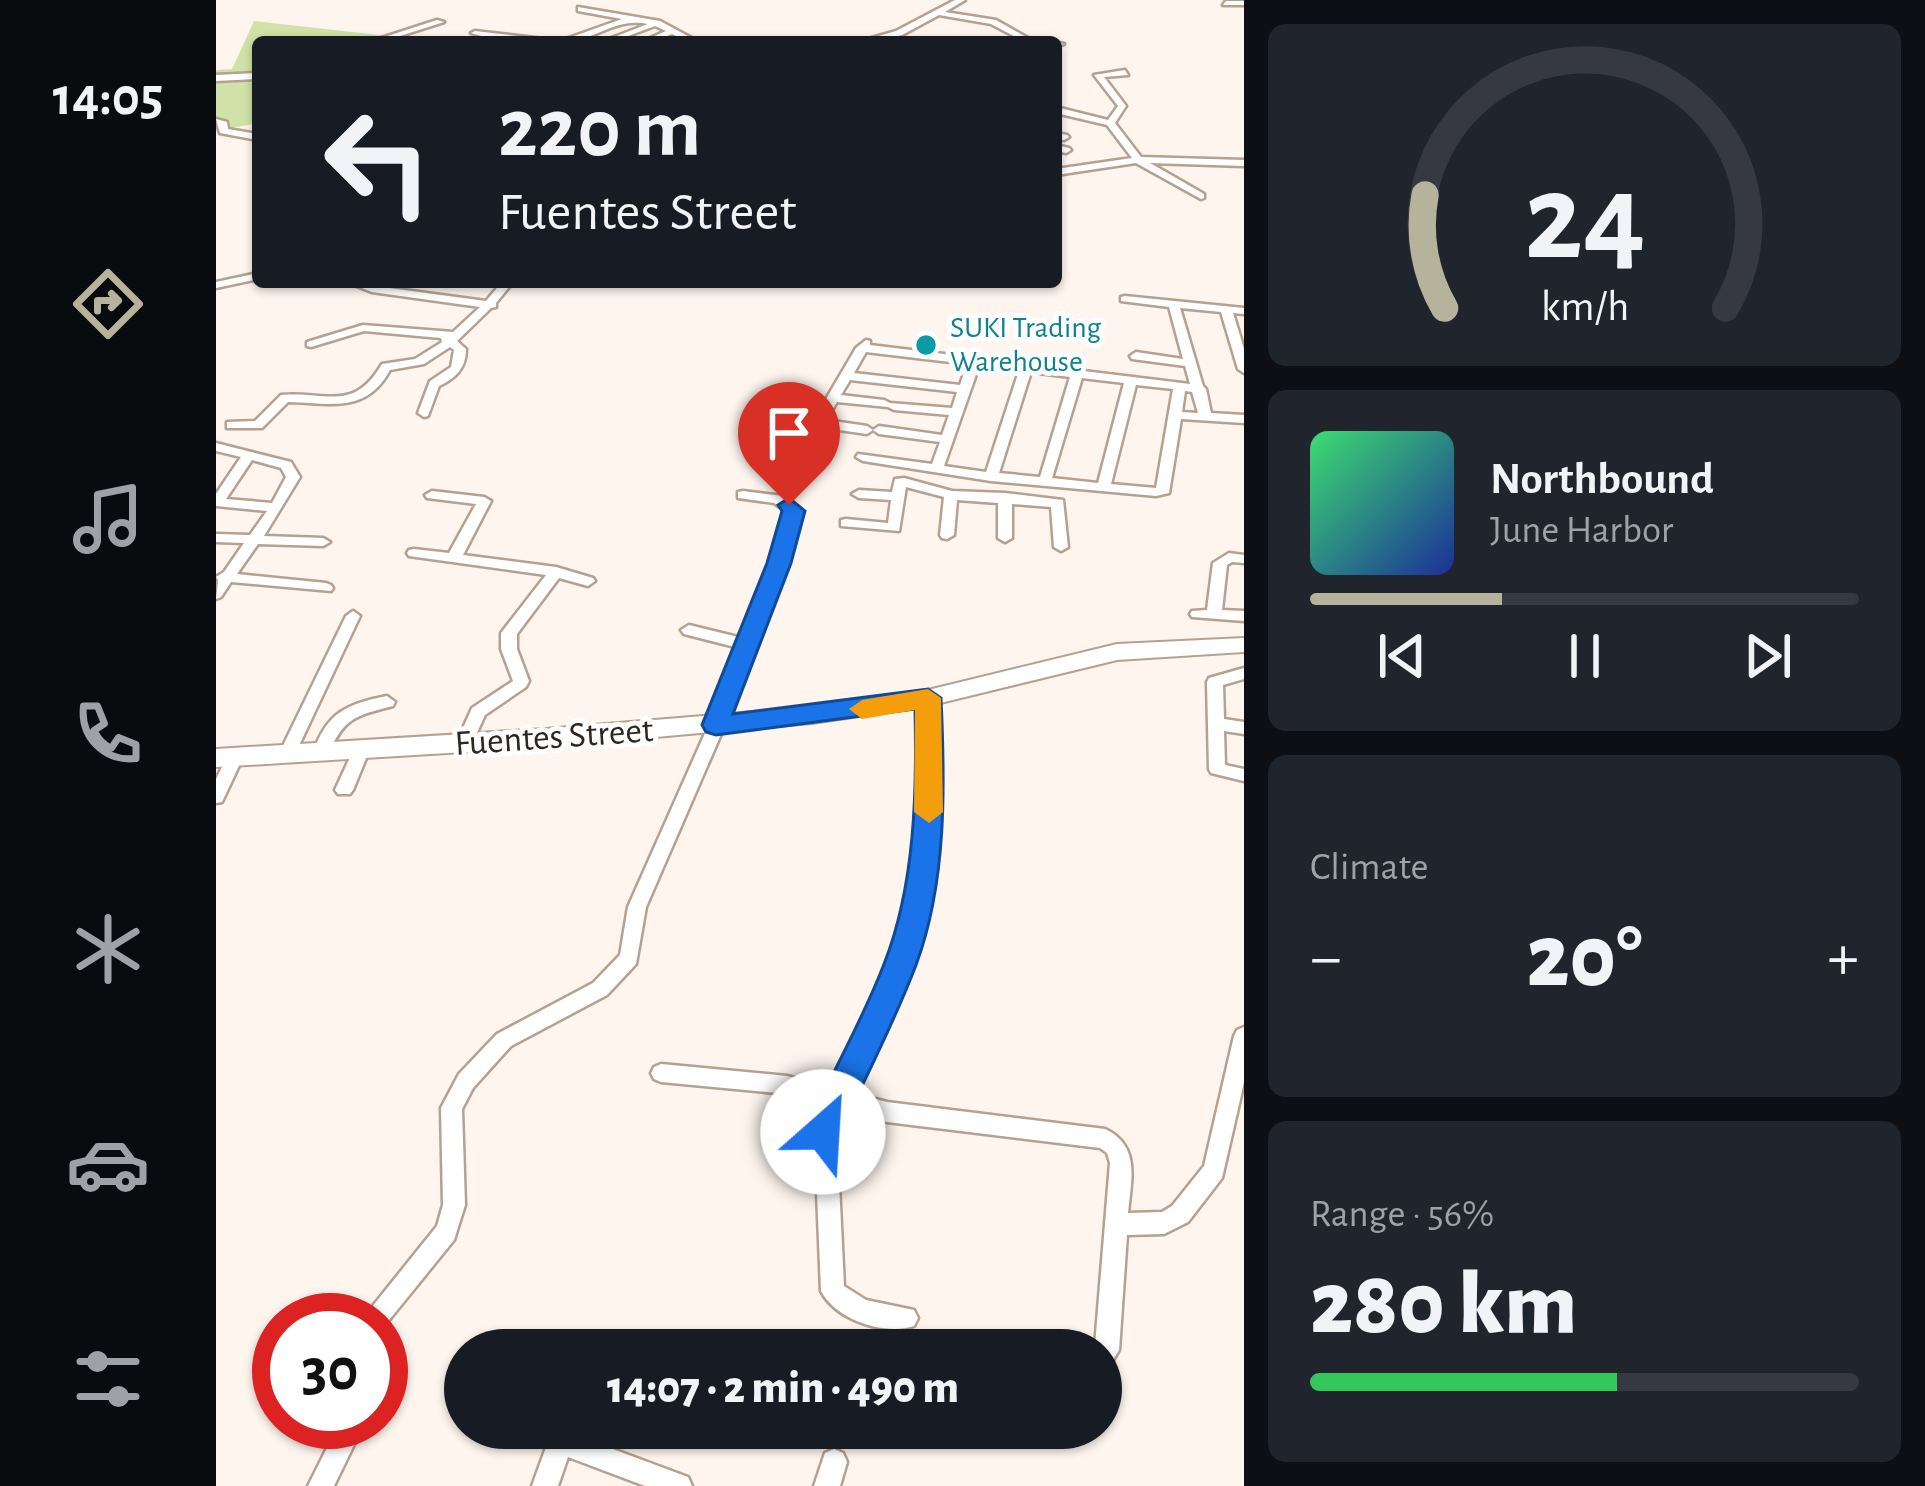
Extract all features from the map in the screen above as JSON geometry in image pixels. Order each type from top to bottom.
[{"type":"street","points":[[905,36],[961,0]]},
{"type":"street","points":[[594,1],[617,4],[606,11]]},
{"type":"street","points":[[1226,3],[1244,4]]},
{"type":"street","points":[[581,9],[636,14],[681,36]]},
{"type":"street","points":[[621,36],[656,23],[667,13]]},
{"type":"street","points":[[940,13],[993,22],[1019,36]]},
{"type":"street","points":[[580,36],[636,14]]},
{"type":"street","points":[[929,19],[940,28]]},
{"type":"street","points":[[393,36],[440,22]]},
{"type":"street","points":[[595,22],[608,26]]},
{"type":"street","points":[[568,28],[586,34]]},
{"type":"street","points":[[662,36],[674,32]]},
{"type":"street","points":[[1110,123],[1122,106],[1098,75],[1125,73]]},
{"type":"street","points":[[216,78],[252,78]]},
{"type":"street","points":[[1062,111],[1110,123],[1138,160],[1201,196]]},
{"type":"street","points":[[216,122],[224,124],[223,131],[252,136]]},
{"type":"street","points":[[1062,171],[1138,160],[1244,163]]},
{"type":"street","points":[[216,285],[252,277]]},
{"type":"street","points":[[367,288],[492,305]]},
{"type":"street","points":[[231,425],[258,425],[285,398],[358,399],[377,386],[386,367],[425,359],[492,305],[504,288]]},
{"type":"street","points":[[1125,299],[1244,311]]},
{"type":"street","points":[[1173,302],[1206,418]]},
{"type":"street","points":[[1226,309],[1244,369]]},
{"type":"street","points":[[310,344],[363,328],[449,337],[460,349],[461,361],[451,376],[434,384],[424,413]]},
{"type":"street","points":[[947,439],[818,423],[864,345],[1199,389]]},
{"type":"street","points":[[1136,356],[1189,363]]},
{"type":"street","points":[[937,468],[974,362]]},
{"type":"street","points":[[985,496],[1025,368]]},
{"type":"street","points":[[1045,481],[1077,374]]},
{"type":"street","points":[[846,376],[964,389]]},
{"type":"street","points":[[1104,487],[1131,381]]},
{"type":"street","points":[[863,457],[988,477],[1164,490],[1179,387]]},
{"type":"street","points":[[833,398],[956,412]]},
{"type":"street","points":[[1176,415],[1244,419]]},
{"type":"street","points":[[216,447],[249,455],[291,476]]},
{"type":"street","points":[[249,455],[217,502],[277,508]]},
{"type":"street","points":[[271,481],[291,476]]},
{"type":"street","points":[[216,594],[222,577],[277,508],[291,476]]},
{"type":"street","points":[[845,523],[895,528],[900,482],[904,482],[951,494],[1058,503],[1061,547]]},
{"type":"street","points":[[859,494],[898,497]]},
{"type":"street","points":[[947,535],[951,494]]},
{"type":"street","points":[[432,495],[484,501],[455,556]]},
{"type":"street","points":[[397,1293],[446,1232],[454,1204],[451,1108],[466,1081],[504,1040],[600,989],[629,958],[638,907],[716,725],[779,563],[794,511],[778,499],[743,495]]},
{"type":"street","points":[[1005,497],[1005,538]]},
{"type":"street","points":[[216,538],[323,542]]},
{"type":"street","points":[[414,553],[556,572],[588,581]]},
{"type":"street","points":[[1244,559],[1228,557],[1220,563],[1206,614],[1244,616]]},
{"type":"street","points":[[464,744],[478,712],[518,687],[521,681],[508,633],[556,572]]},
{"type":"street","points":[[222,577],[326,588]]},
{"type":"street","points":[[287,754],[352,616]]},
{"type":"street","points":[[689,630],[744,644]]},
{"type":"street","name":"Fuentes Street","points":[[226,758],[716,725],[928,698],[1117,652],[1244,645]]},
{"type":"street","points":[[1244,673],[1215,682],[1216,769],[1244,775]]},
{"type":"street","points":[[906,1318],[869,1315],[846,1304],[830,1282],[832,1245],[823,1132],[901,964],[914,916],[931,788],[928,698]]},
{"type":"street","points":[[321,753],[338,718],[357,708],[387,702]]},
{"type":"street","points":[[1217,724],[1244,728]]},
{"type":"street","points":[[344,790],[361,751]]},
{"type":"street","points":[[216,797],[226,758]]},
{"type":"street","points":[[1116,1224],[1164,1223],[1180,1214],[1214,1172],[1244,1036]]},
{"type":"street","points":[[661,1073],[787,1085],[886,1112],[1105,1139],[1115,1147],[1121,1163],[1108,1329]]},
{"type":"street","points":[[321,1486],[340,1449]]},
{"type":"street","points":[[545,1486],[558,1449]]},
{"type":"street","points":[[595,1449],[679,1486]]},
{"type":"green space","points":[[254,21],[388,36],[252,36],[252,124],[216,131],[216,70],[232,69]]},
{"type":"slow traffic","points":[[862,709],[928,698],[929,812]]},
{"type":"place","name":"SUKI Trading Warehouse","points":[[926,345]]},
{"type":"route","points":[[789,505],[794,511],[779,563],[716,725],[928,698],[931,788],[914,916],[901,964],[823,1132]]}]
